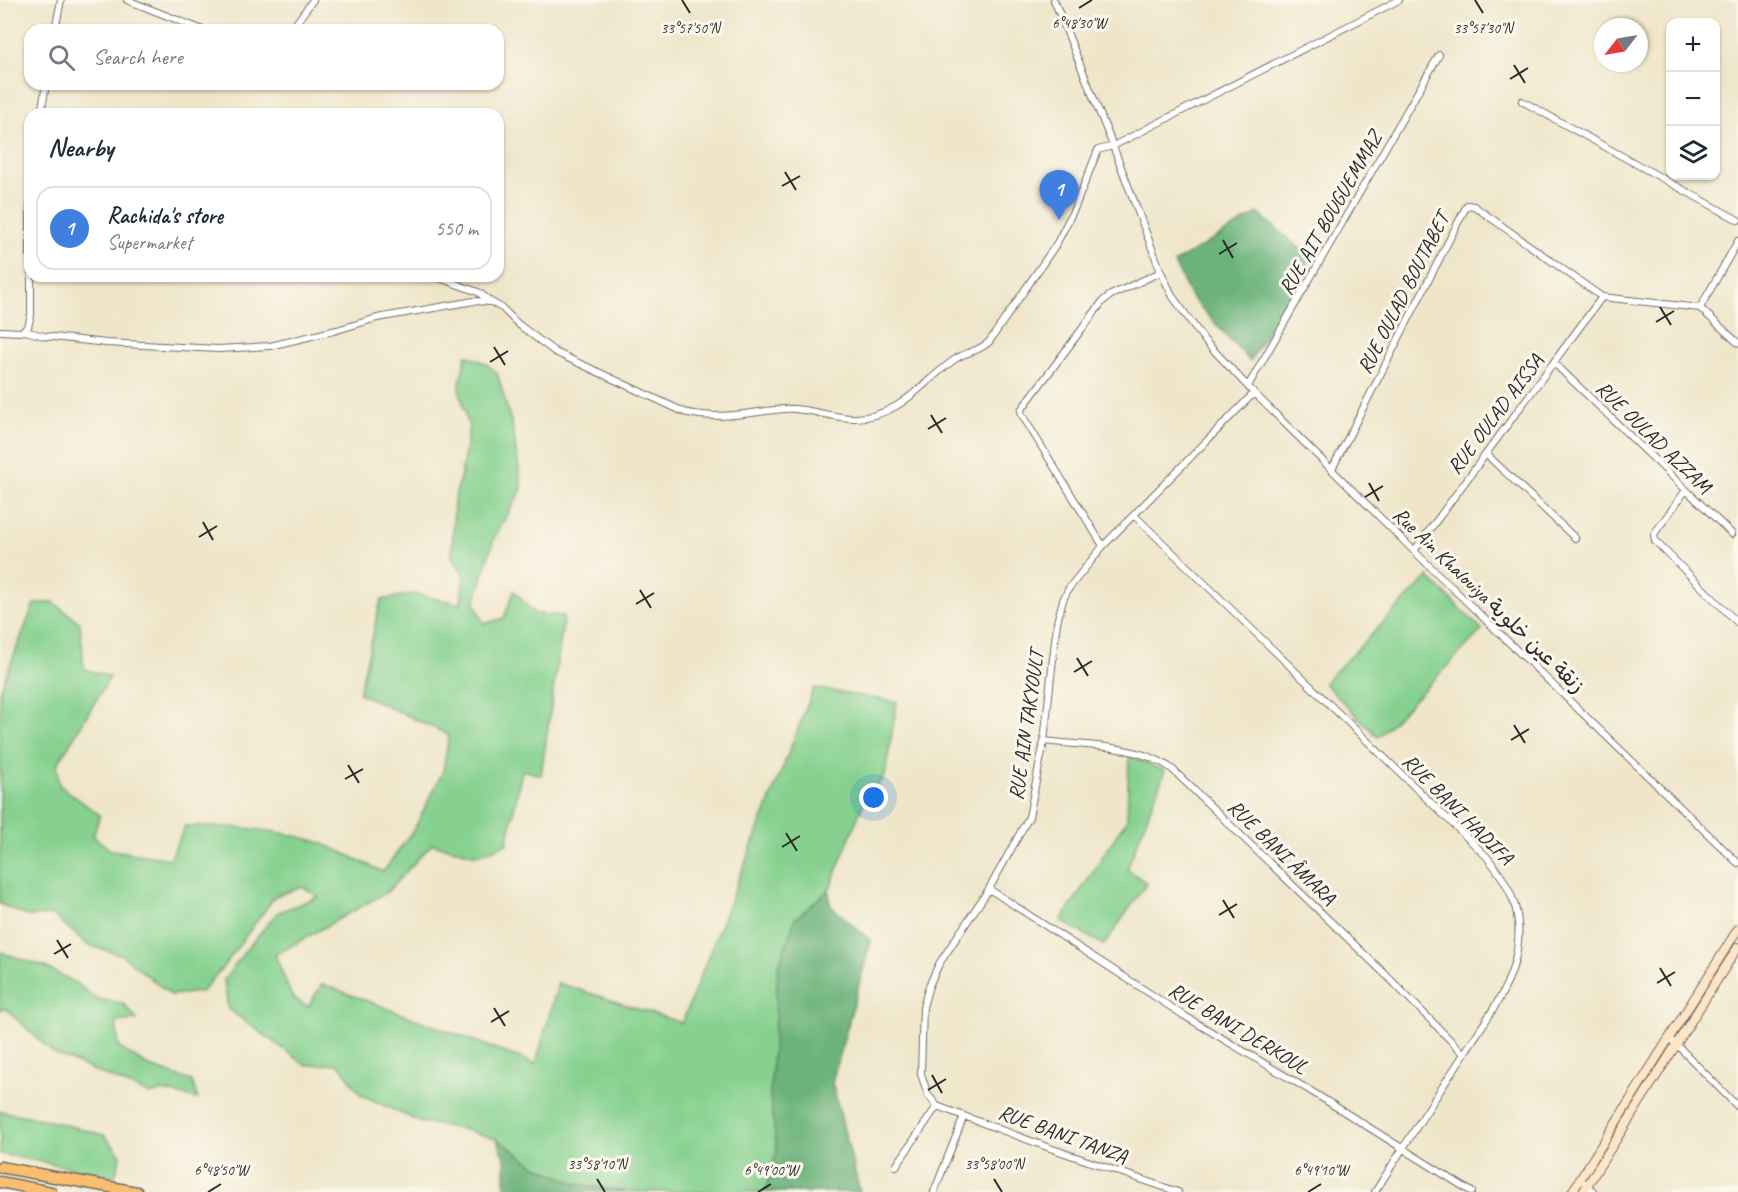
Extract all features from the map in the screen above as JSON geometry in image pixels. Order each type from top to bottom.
[{"type":"highway","points":[[0,1167],[137,1192]]},
{"type":"highway","points":[[0,1182],[51,1192]]},
{"type":"street","points":[[56,24],[61,0]]},
{"type":"street","points":[[127,0],[188,24]]},
{"type":"street","points":[[295,24],[313,0]]},
{"type":"street","name":"Rue Ain Khalouiya زنقة عين خلوية","points":[[1054,0],[1161,272],[1173,297],[1204,341],[1414,551],[1738,863]]},
{"type":"street","points":[[450,282],[478,292],[502,308],[535,338],[555,352],[684,412],[707,417],[799,409],[846,418],[868,417],[905,401],[958,357],[980,350],[989,342],[1057,243],[1075,207],[1098,150],[1113,146],[1399,0]]},
{"type":"street","name":"RUE AIT BOUGUEMMAZ","points":[[1248,386],[1439,55]]},
{"type":"street","points":[[42,108],[45,90]]},
{"type":"street","points":[[1522,101],[1738,220]]},
{"type":"street","name":"RUE OULAD BOUTABET","points":[[1332,469],[1467,206],[1474,206],[1602,297],[1700,308]]},
{"type":"street","points":[[1738,241],[1700,308],[1738,344]]},
{"type":"street","points":[[1103,546],[1021,410],[1103,301],[1161,272]]},
{"type":"street","points":[[25,331],[31,315],[31,282]]},
{"type":"street","name":"RUE OULAD AISSA","points":[[1414,551],[1602,297]]},
{"type":"street","points":[[0,331],[25,331],[44,336],[105,343],[176,348],[228,348],[270,345],[338,330],[377,318],[474,301],[491,302]]},
{"type":"street","name":"RUE OULAD AZZAM","points":[[1554,363],[1732,534]]},
{"type":"street","name":"RUE AIN TAKYOULT","points":[[937,1106],[928,1095],[921,1074],[923,1007],[939,964],[989,889],[1029,818],[1044,741],[1057,622],[1068,588],[1103,546],[1254,393]]},
{"type":"street","points":[[1486,454],[1575,538]]},
{"type":"street","points":[[1686,490],[1654,534],[1656,544],[1738,623]]},
{"type":"street","name":"RUE BANI HADIFA","points":[[1134,515],[1487,858],[1503,876],[1511,893],[1516,912],[1517,952],[1504,990],[1375,1192]]},
{"type":"street","name":"RUE BANI ÂMARA","points":[[1044,741],[1137,752],[1161,761],[1172,769],[1387,976],[1464,1054]]},
{"type":"street","name":"RUE BANI DERKOUL","points":[[989,889],[1183,1015],[1472,1192]]},
{"type":"street","points":[[1572,1192],[1584,1185],[1673,1042],[1738,928]]},
{"type":"street","points":[[1673,1042],[1738,947]]},
{"type":"street","points":[[1673,1042],[1738,1107]]},
{"type":"street","points":[[896,1166],[937,1106]]},
{"type":"street","name":"RUE BANI TANZA","points":[[937,1106],[1178,1192]]},
{"type":"street","points":[[934,1192],[964,1116]]},
{"type":"street","points":[[1584,1185],[1594,1192]]},
{"type":"green space","points":[[1258,213],[1311,258],[1250,361],[1191,297],[1174,263]]},
{"type":"green space","points":[[466,355],[485,363],[497,373],[512,425],[522,489],[494,538],[475,603],[484,624],[504,618],[514,591],[535,614],[564,616],[541,775],[522,770],[507,844],[477,855],[432,844],[387,892],[275,955],[292,997],[308,1007],[322,984],[536,1064],[558,983],[682,1023],[814,688],[897,702],[885,775],[863,804],[829,890],[795,919],[775,1035],[770,1096],[777,1151],[765,1192],[626,1192],[577,1184],[536,1166],[497,1139],[462,1129],[420,1122],[361,1095],[339,1064],[306,1065],[228,1009],[224,980],[277,913],[318,897],[303,887],[275,896],[224,966],[201,992],[171,995],[122,955],[88,945],[53,915],[27,916],[0,904],[0,691],[34,604],[53,602],[80,623],[84,669],[110,677],[57,765],[59,785],[100,815],[93,836],[111,850],[170,859],[185,826],[234,827],[267,831],[315,841],[383,872],[415,828],[443,771],[449,735],[359,693],[381,600],[414,594],[461,604],[464,575],[452,556],[454,501],[469,428],[459,388]]},
{"type":"green space","points":[[1428,577],[1482,630],[1378,737],[1324,683]]},
{"type":"green space","points":[[1129,756],[1165,771],[1127,869],[1147,883],[1104,945],[1061,921],[1127,819]]},
{"type":"green space","points":[[829,890],[830,905],[871,941],[832,1082],[860,1192],[765,1192],[777,1151],[770,1096],[778,968],[795,919]]},
{"type":"green space","points":[[0,952],[43,966],[74,982],[97,999],[123,1003],[137,1020],[116,1022],[119,1048],[150,1067],[192,1081],[198,1099],[163,1091],[151,1095],[53,1053],[5,1008],[0,1010]]},
{"type":"green space","points":[[0,1111],[104,1135],[121,1155],[115,1176],[0,1154]]},
{"type":"green space","points":[[497,1139],[536,1166],[577,1184],[626,1192],[505,1192],[505,1159]]},
{"type":"place","name":"Rachida's store","points":[[1059,220]]}]
